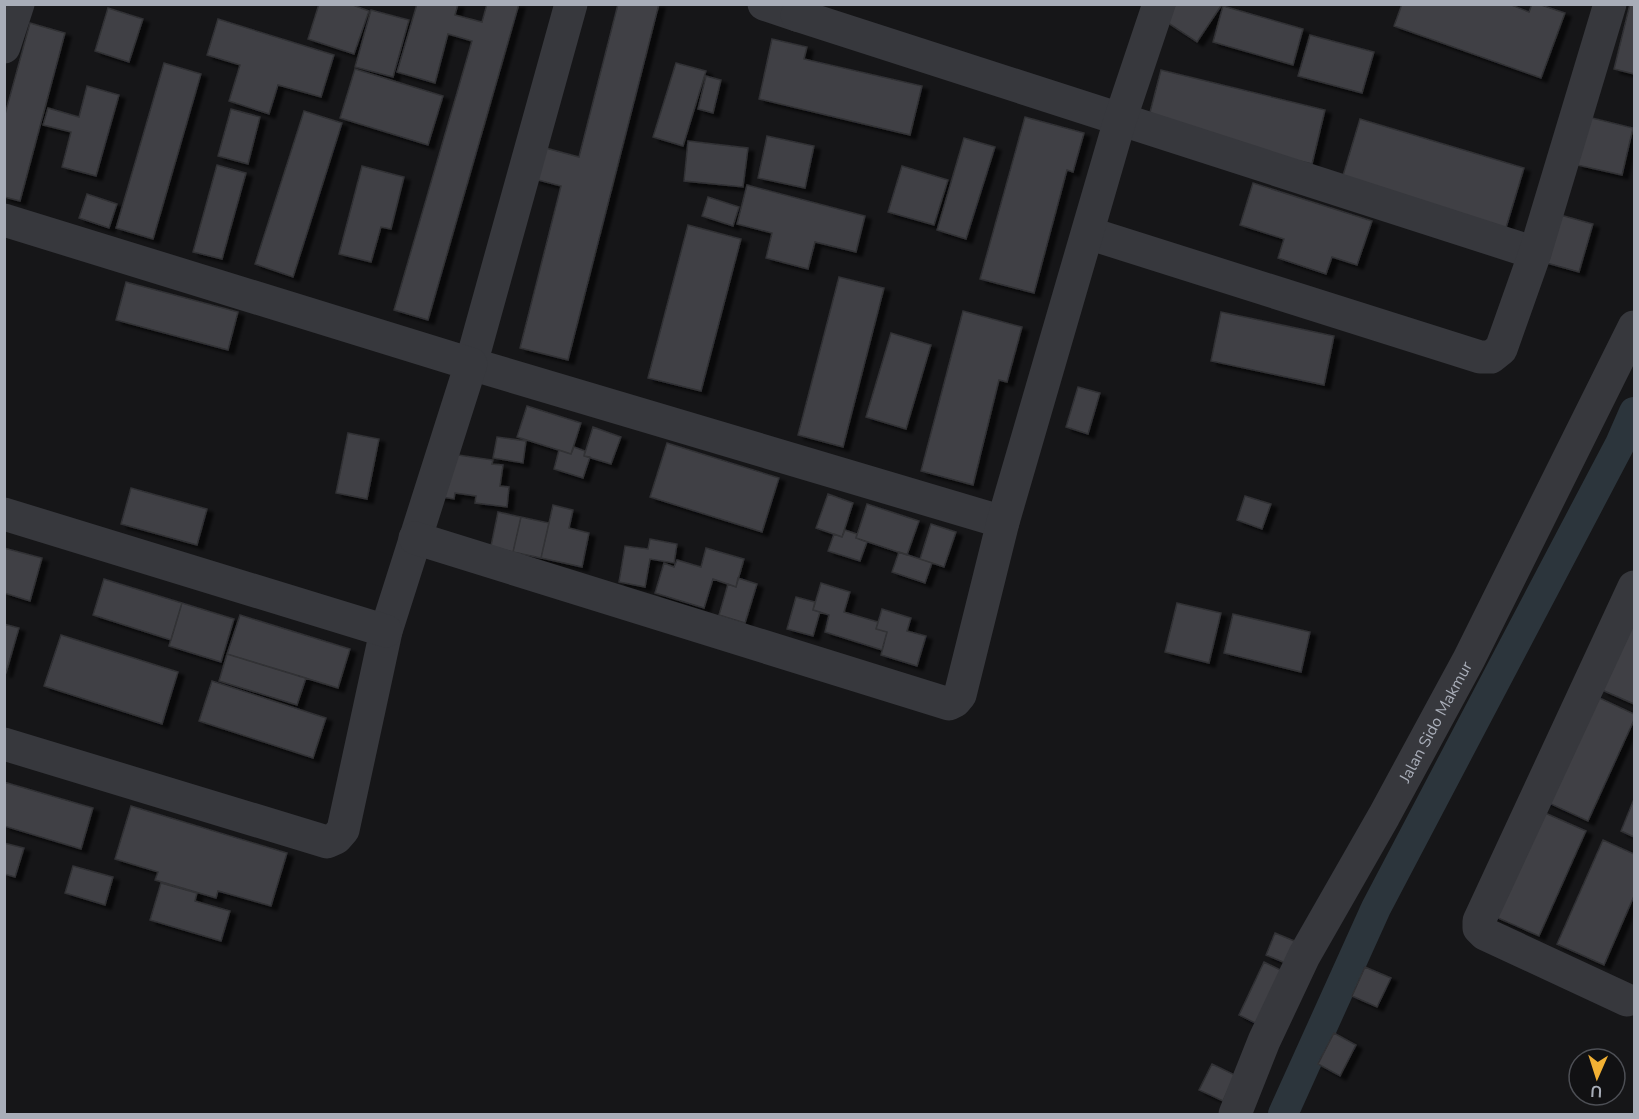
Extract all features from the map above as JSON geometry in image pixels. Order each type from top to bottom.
[{"type":"street","points":[[4,47],[18,4]]},
{"type":"street","points":[[4,744],[327,842],[336,838],[343,830],[386,631],[471,364],[571,4]]},
{"type":"street","points":[[764,4],[799,10],[1120,120],[1535,253]]},
{"type":"street","points":[[415,538],[949,704],[955,701],[960,695],[1003,522],[1120,120],[1159,4]]},
{"type":"street","points":[[1088,233],[1480,357],[1491,357],[1501,349],[1535,253],[1610,4]]},
{"type":"street","points":[[4,220],[471,364],[1003,522]]},
{"type":"street","name":"Jalan Sido Makmur","points":[[1235,1114],[1264,1041],[1304,956],[1384,816],[1469,659],[1633,332]]},
{"type":"street","points":[[4,514],[386,631]]},
{"type":"street","points":[[1632,996],[1485,934],[1479,928],[1479,921],[1635,587]]},
{"type":"building","points":[[319,4],[350,4],[369,11],[354,54],[308,39]]},
{"type":"building","points":[[417,4],[458,4],[455,15],[482,22],[487,4],[519,4],[428,320],[394,310],[472,41],[448,34],[435,83],[397,72]]},
{"type":"building","points":[[618,4],[659,4],[568,360],[520,348],[561,186],[534,179],[542,147],[579,157]]},
{"type":"building","points":[[1176,4],[1219,4],[1221,6],[1197,42],[1165,21]]},
{"type":"building","points":[[1402,4],[1509,4],[1529,12],[1532,4],[1538,4],[1565,13],[1541,78],[1394,26]]},
{"type":"building","points":[[1630,4],[1634,4],[1634,74],[1614,69]]},
{"type":"building","points":[[1223,6],[1303,29],[1293,65],[1213,42]]},
{"type":"building","points":[[108,8],[143,19],[129,62],[95,51]]},
{"type":"building","points":[[371,10],[409,20],[393,77],[355,67]]},
{"type":"building","points":[[218,19],[334,55],[321,97],[278,85],[269,114],[229,101],[240,65],[207,55]]},
{"type":"building","points":[[30,23],[65,33],[20,201],[4,197],[4,118]]},
{"type":"building","points":[[1310,35],[1374,52],[1362,93],[1298,76]]},
{"type":"building","points":[[772,39],[807,47],[804,59],[922,86],[910,135],[759,99]]},
{"type":"building","points":[[164,63],[201,74],[153,239],[116,228]]},
{"type":"building","points":[[676,63],[706,71],[683,146],[653,137]]},
{"type":"building","points":[[355,69],[443,96],[428,145],[340,118]]},
{"type":"building","points":[[1161,70],[1325,110],[1312,164],[1147,124]]},
{"type":"building","points":[[706,76],[721,80],[713,113],[698,109]]},
{"type":"building","points":[[87,86],[119,95],[96,176],[62,167],[71,132],[43,125],[48,108],[79,117]]},
{"type":"building","points":[[231,109],[260,117],[248,164],[218,156]]},
{"type":"building","points":[[304,111],[342,123],[293,277],[255,264]]},
{"type":"building","points":[[1025,117],[1084,133],[1073,172],[1067,170],[1034,293],[980,279]]},
{"type":"building","points":[[1588,117],[1633,128],[1622,175],[1577,165]]},
{"type":"building","points":[[1360,119],[1524,168],[1505,231],[1341,182]]},
{"type":"building","points":[[767,136],[814,146],[805,188],[758,178]]},
{"type":"building","points":[[964,138],[995,147],[966,239],[937,230]]},
{"type":"building","points":[[688,141],[748,148],[743,187],[684,181]]},
{"type":"building","points":[[217,165],[246,173],[222,259],[193,252]]},
{"type":"building","points":[[362,166],[404,177],[391,229],[381,227],[371,262],[339,254]]},
{"type":"building","points":[[902,166],[948,180],[934,225],[888,212]]},
{"type":"building","points":[[1253,183],[1372,221],[1357,265],[1332,257],[1326,274],[1278,258],[1284,239],[1240,225]]},
{"type":"building","points":[[747,185],[865,216],[856,252],[815,242],[808,269],[766,258],[772,233],[737,224]]},
{"type":"building","points":[[87,194],[117,204],[109,228],[79,218]]},
{"type":"building","points":[[708,197],[739,207],[733,226],[702,216]]},
{"type":"building","points":[[1557,214],[1593,224],[1579,272],[1543,262]]},
{"type":"building","points":[[688,225],[741,239],[701,391],[648,378]]},
{"type":"building","points":[[839,277],[884,288],[843,447],[798,435]]},
{"type":"building","points":[[126,282],[238,312],[228,350],[116,320]]},
{"type":"building","points":[[963,311],[1022,327],[1007,382],[999,380],[973,485],[921,471]]},
{"type":"building","points":[[1221,312],[1334,336],[1324,385],[1211,361]]},
{"type":"building","points":[[891,333],[931,345],[906,429],[866,417]]},
{"type":"building","points":[[1078,387],[1100,393],[1088,434],[1066,427]]},
{"type":"building","points":[[527,406],[581,423],[571,454],[517,437]]},
{"type":"building","points":[[593,427],[621,437],[611,464],[584,456]]},
{"type":"building","points":[[348,433],[379,439],[367,499],[336,493]]},
{"type":"building","points":[[497,437],[526,441],[523,463],[493,458]]},
{"type":"building","points":[[667,443],[779,478],[762,532],[650,497]]},
{"type":"building","points":[[574,447],[585,451],[584,456],[590,457],[583,478],[554,469],[559,450],[571,454]]},
{"type":"building","points":[[451,454],[493,460],[492,464],[503,465],[500,486],[509,487],[507,507],[475,503],[476,496],[455,493],[454,499],[435,496]]},
{"type":"building","points":[[131,488],[207,509],[197,545],[121,524]]},
{"type":"building","points":[[828,494],[853,503],[842,537],[816,528]]},
{"type":"building","points":[[1245,496],[1271,504],[1262,529],[1237,520]]},
{"type":"building","points":[[867,504],[919,521],[907,555],[856,538]]},
{"type":"building","points":[[553,505],[573,510],[569,528],[589,533],[582,567],[541,558]]},
{"type":"building","points":[[498,512],[521,517],[513,552],[491,546]]},
{"type":"building","points":[[521,517],[549,523],[541,558],[513,552]]},
{"type":"building","points":[[931,524],[956,532],[944,567],[920,559]]},
{"type":"building","points":[[845,530],[857,534],[856,538],[867,542],[860,561],[828,551],[834,534],[842,537]]},
{"type":"building","points":[[650,539],[677,544],[674,563],[650,559],[645,587],[619,582],[625,546],[648,549]]},
{"type":"building","points":[[4,548],[42,558],[30,601],[4,593]]},
{"type":"building","points":[[706,548],[744,559],[736,587],[713,579],[704,608],[655,593],[664,563],[674,567],[677,560],[701,567]]},
{"type":"building","points":[[899,552],[932,563],[925,583],[892,572]]},
{"type":"building","points":[[738,578],[757,584],[745,623],[719,615],[728,584],[736,587]]},
{"type":"building","points":[[104,579],[182,603],[171,640],[93,615]]},
{"type":"building","points":[[821,583],[850,592],[844,612],[878,622],[876,629],[887,632],[882,650],[825,632],[829,615],[813,610]]},
{"type":"building","points":[[796,597],[815,602],[813,610],[820,612],[813,636],[787,629]]},
{"type":"building","points":[[182,603],[234,619],[221,662],[169,646]]},
{"type":"building","points":[[1177,603],[1221,613],[1209,663],[1165,652]]},
{"type":"building","points":[[882,609],[911,618],[907,631],[926,636],[917,666],[881,655],[887,632],[876,629]]},
{"type":"building","points":[[1233,614],[1310,632],[1301,672],[1224,653]]},
{"type":"building","points":[[1634,614],[1634,704],[1602,690]]},
{"type":"building","points":[[240,615],[350,649],[338,688],[227,654]]},
{"type":"building","points":[[4,624],[19,628],[6,673],[4,673]]},
{"type":"building","points":[[61,635],[178,672],[162,724],[44,686]]},
{"type":"building","points":[[227,654],[306,678],[297,705],[219,681]]},
{"type":"building","points":[[212,681],[326,718],[313,758],[199,721]]},
{"type":"building","points":[[1589,693],[1634,714],[1634,720],[1588,821],[1540,799]]},
{"type":"building","points":[[4,782],[93,808],[81,849],[4,826]]},
{"type":"building","points":[[1634,799],[1634,837],[1621,831]]},
{"type":"building","points":[[131,806],[287,853],[271,906],[218,891],[216,898],[155,880],[158,872],[115,859]]},
{"type":"building","points":[[1536,809],[1586,831],[1539,936],[1489,914]]},
{"type":"building","points":[[1603,840],[1634,854],[1634,896],[1604,965],[1557,944]]},
{"type":"building","points":[[4,843],[24,848],[15,877],[4,874]]},
{"type":"building","points":[[73,866],[113,877],[105,905],[65,893]]},
{"type":"building","points":[[161,883],[197,893],[195,901],[230,911],[221,941],[150,920]]},
{"type":"building","points":[[1275,933],[1304,945],[1295,967],[1266,955]]},
{"type":"building","points":[[1264,962],[1291,975],[1265,1028],[1239,1015]]},
{"type":"building","points":[[1365,967],[1391,978],[1377,1007],[1352,996]]},
{"type":"building","points":[[1334,1033],[1356,1045],[1340,1076],[1318,1064]]},
{"type":"building","points":[[1212,1064],[1235,1075],[1223,1101],[1199,1090]]},
{"type":"waterway","points":[[1283,1114],[1376,908],[1620,444],[1634,412]]}]
